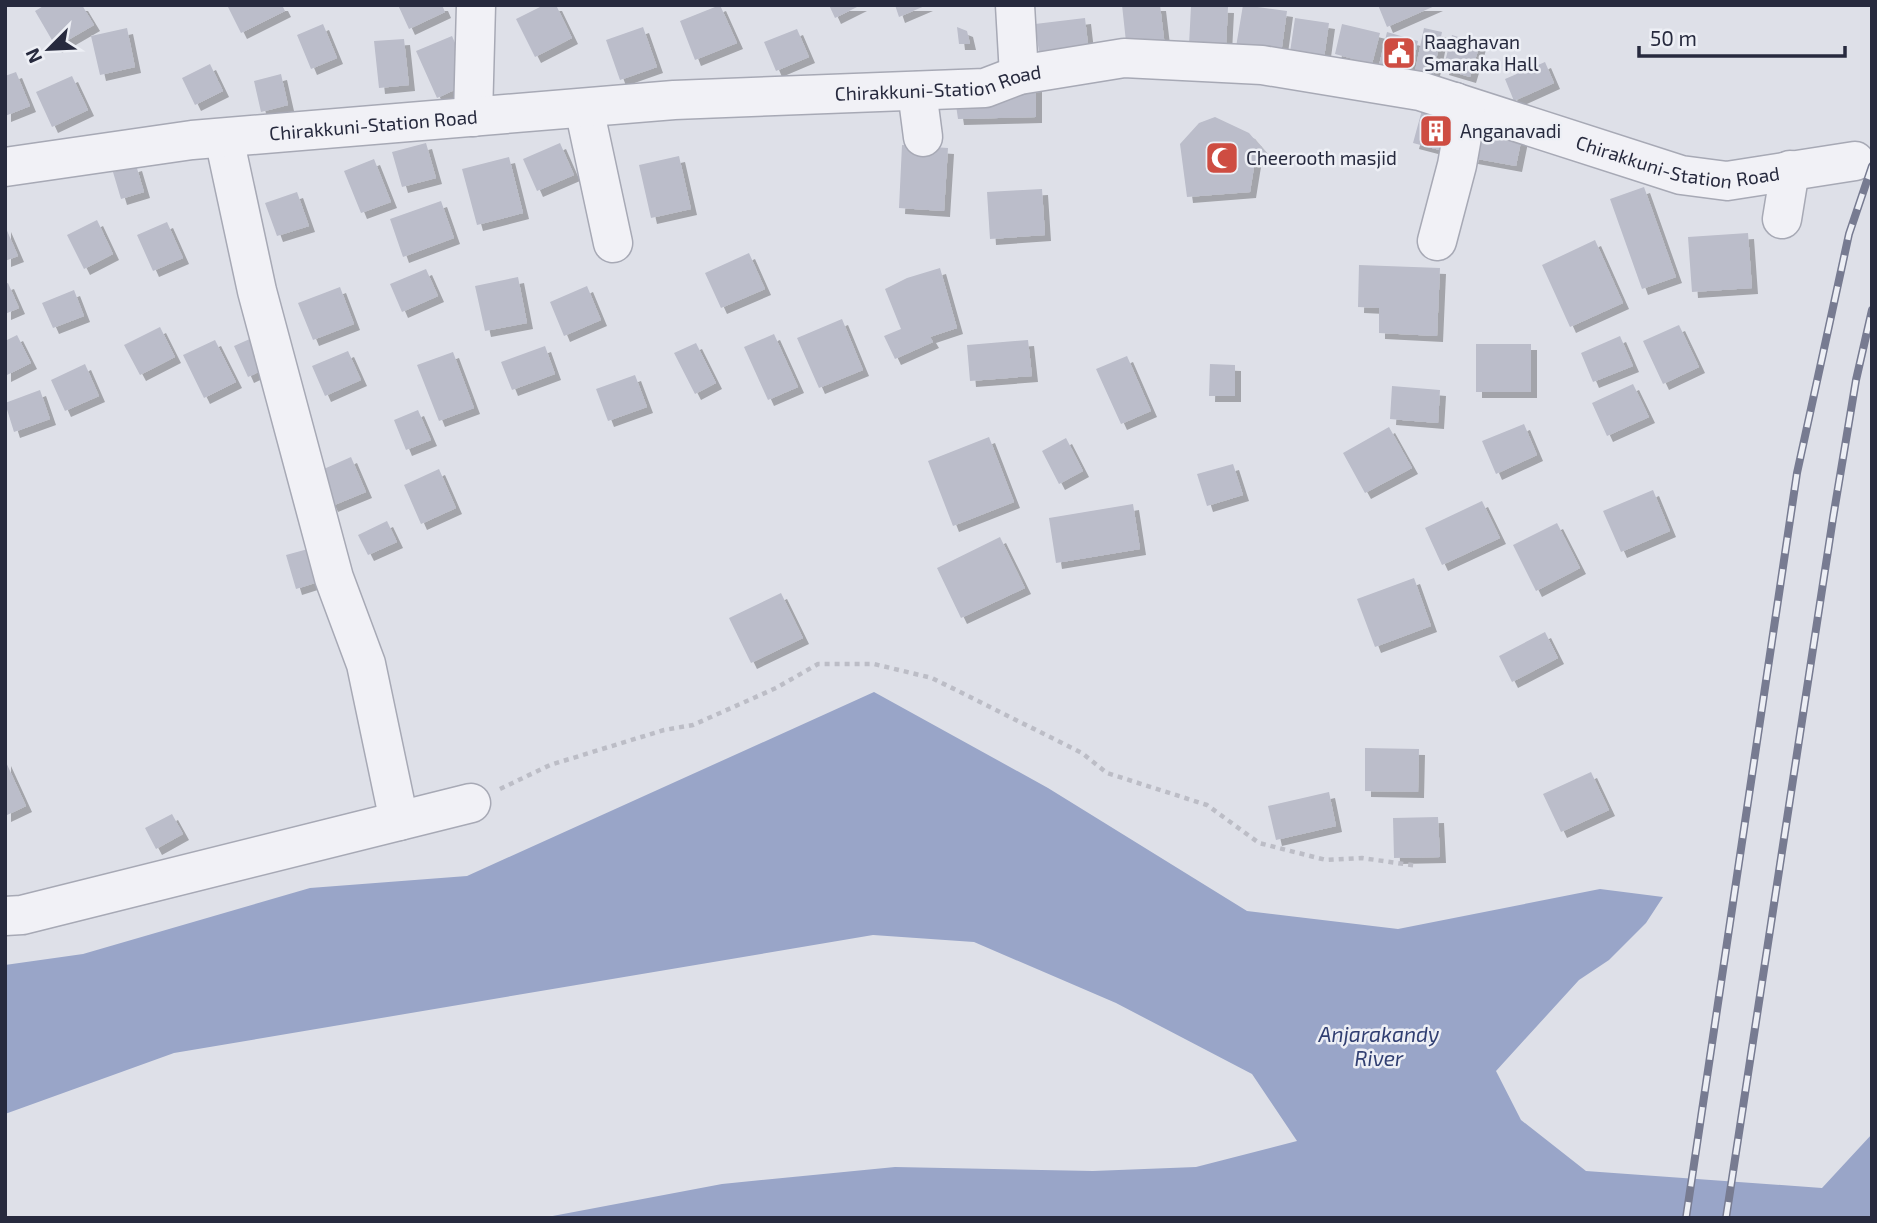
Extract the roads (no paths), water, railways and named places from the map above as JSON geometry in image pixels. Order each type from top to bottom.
[{"type":"street","points":[[473,117],[476,5]]},
{"type":"street","points":[[1015,5],[1019,75]]},
{"type":"street","name":"Chirakkuni-Station Road","points":[[5,167],[224,138],[410,133],[473,117],[584,108],[795,93],[985,88],[1019,75],[1124,58],[1262,65],[1420,91],[1681,175],[1727,181],[1855,161]]},
{"type":"street","points":[[918,91],[923,137]]},
{"type":"street","points":[[1437,241],[1457,165],[1466,114],[1455,102]]},
{"type":"street","points":[[584,108],[613,243]]},
{"type":"street","points":[[224,138],[257,291],[334,578],[366,664],[400,821]]},
{"type":"street","points":[[1783,219],[1790,170]]},
{"type":"street","points":[[5,916],[22,915],[471,803]]},
{"type":"water","name":"Anjarakandy River","points":[[874,692],[1048,788],[1247,911],[1398,929],[1600,889],[1663,897],[1646,923],[1609,960],[1579,980],[1496,1071],[1521,1120],[1586,1171],[1822,1188],[1872,1134],[1872,1218],[542,1218],[722,1184],[895,1167],[1093,1171],[1196,1167],[1297,1141],[1252,1074],[1116,1003],[974,942],[873,935],[174,1053],[5,1114],[5,965],[83,954],[310,888],[467,876]]},
{"type":"railway","points":[[1686,1218],[1797,473],[1849,234],[1872,166]]},
{"type":"railway","points":[[1726,1218],[1833,518],[1856,380],[1872,310]]},
{"type":"place","name":"Raaghavan Smaraka Hall","points":[[1399,53]]},
{"type":"place","name":"Anganavadi","points":[[1436,131]]},
{"type":"place","name":"Cheerooth masjid","points":[[1222,158]]}]
